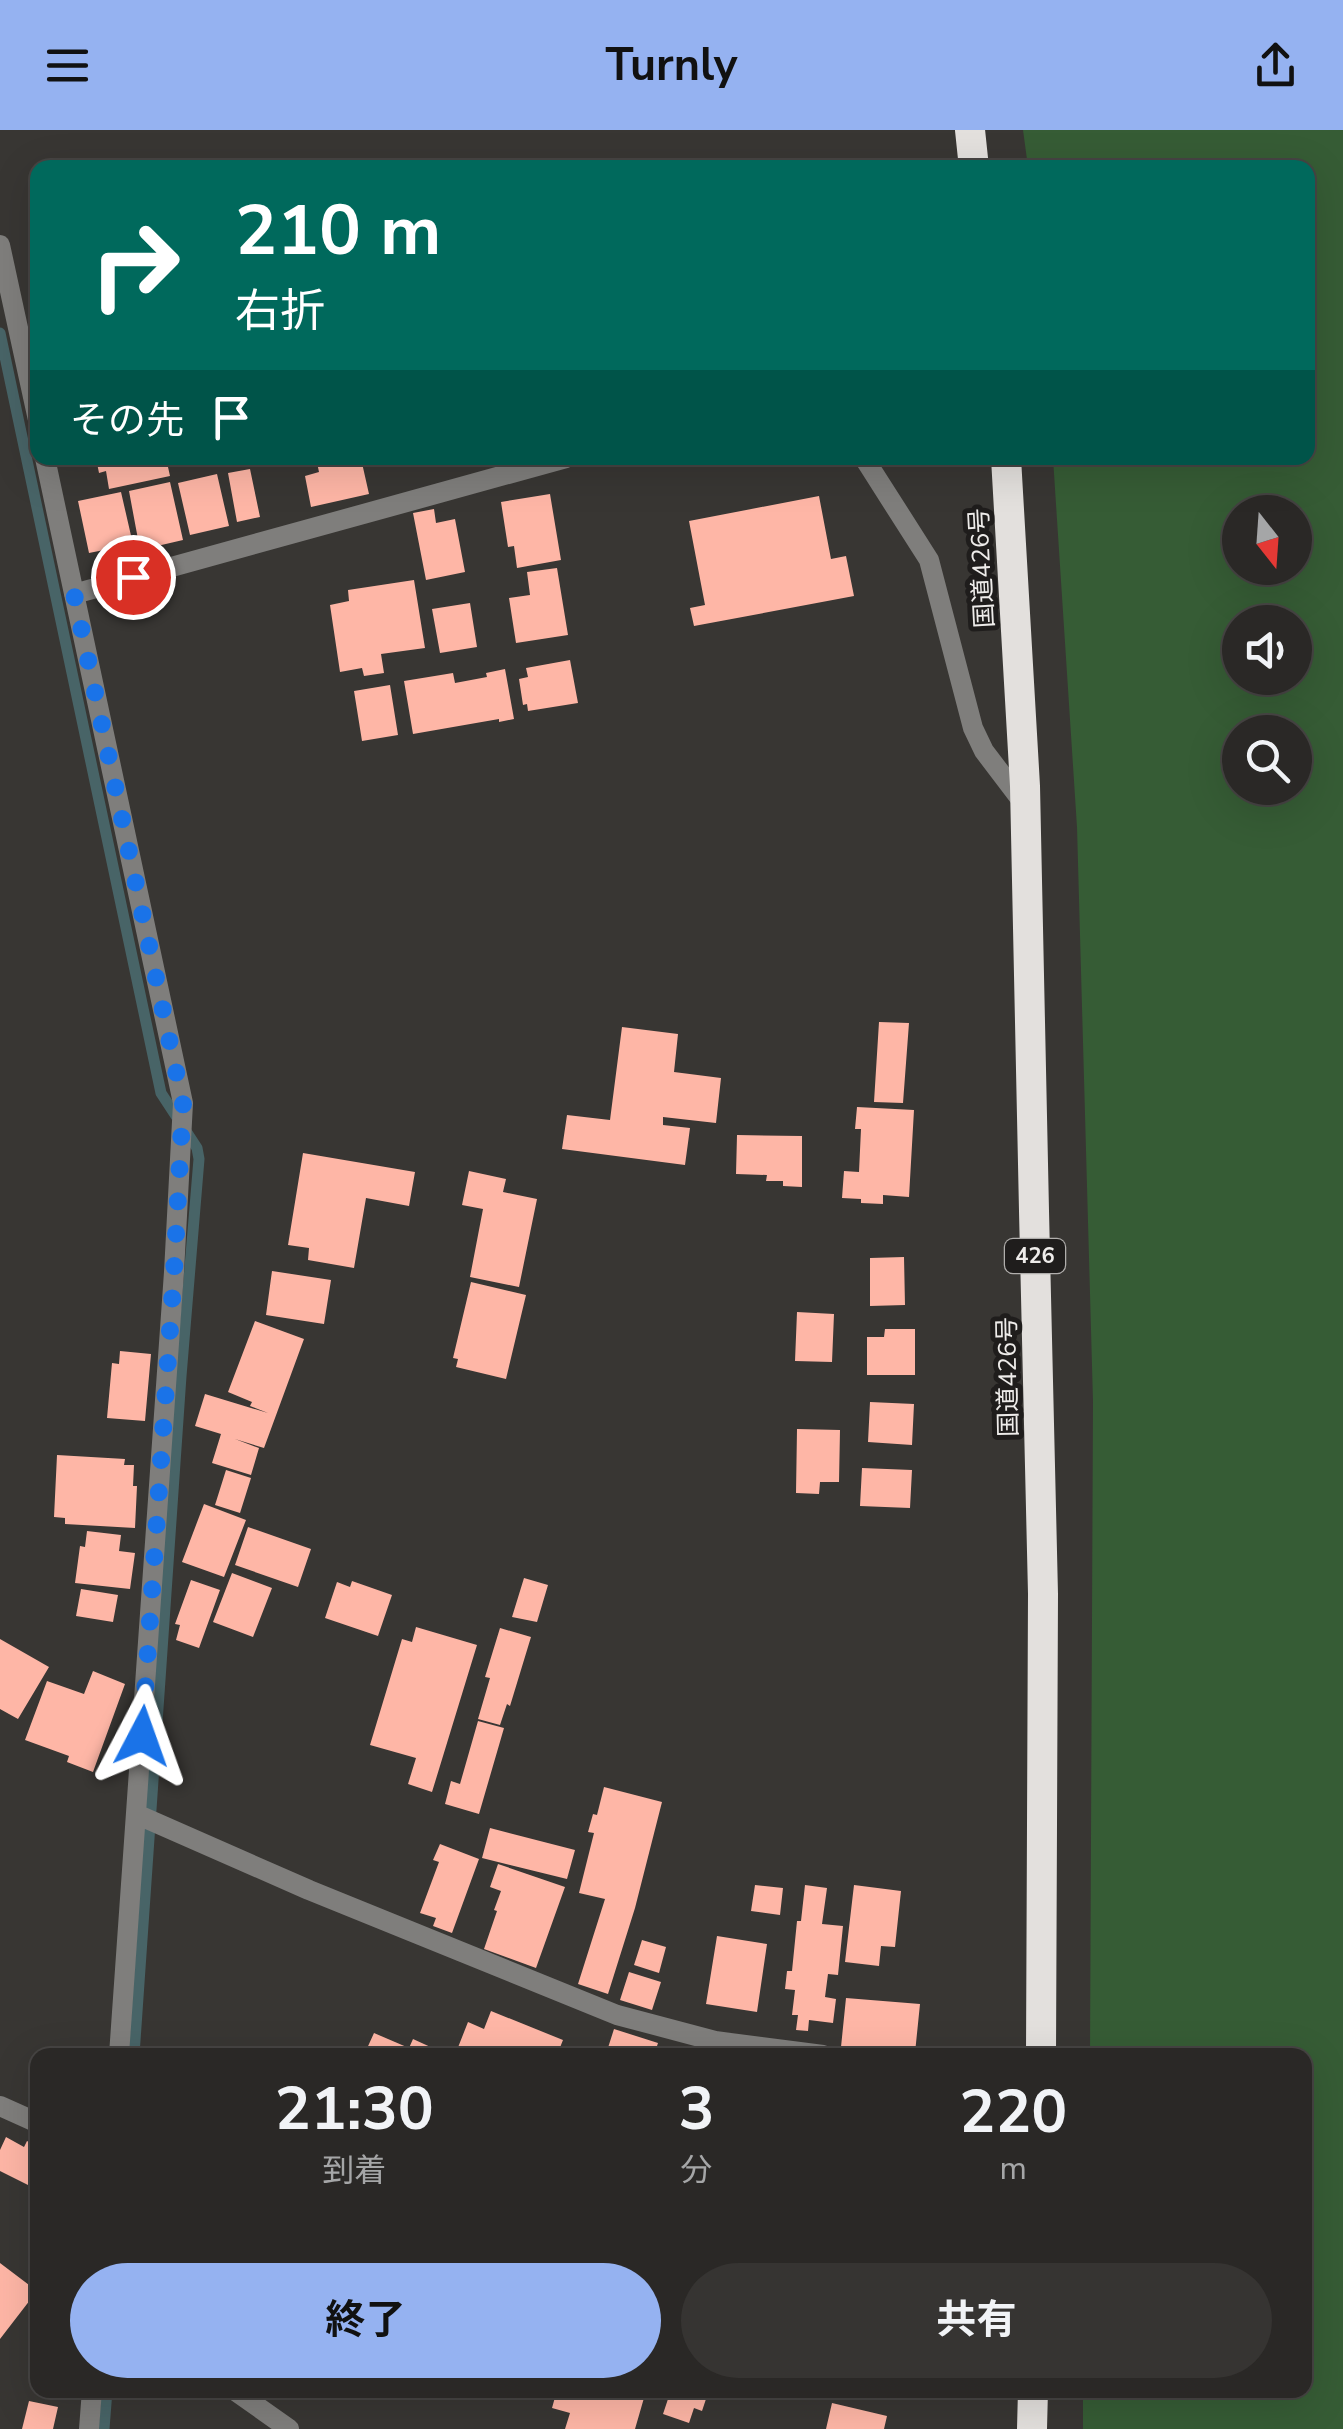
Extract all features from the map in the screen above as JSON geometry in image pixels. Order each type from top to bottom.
[{"type":"highway","points":[[970,130],[973,160]]},
{"type":"highway","name":"国道426号","points":[[1006,465],[1025,806],[1043,1594],[1042,2048]]},
{"type":"highway","points":[[1032,2429],[1033,2398]]},
{"type":"street","points":[[0,245],[30,383]]},
{"type":"street","points":[[47,465],[183,1104],[119,2048]]},
{"type":"street","points":[[74,594],[541,465]]},
{"type":"street","points":[[868,465],[929,560],[973,728],[984,750],[1025,806]]},
{"type":"street","points":[[136,1814],[309,1890],[618,2015],[714,2041],[769,2048]]},
{"type":"street","points":[[0,2106],[30,2119]]},
{"type":"street","points":[[89,2429],[91,2398]]},
{"type":"street","points":[[245,2398],[289,2429]]},
{"type":"green space","points":[[1023,130],[1343,130],[1343,2429],[1083,2429],[1083,2398],[1312,2398],[1312,2048],[1090,2048],[1093,1401],[1077,827],[1053,465],[1315,465],[1315,160],[1027,160]]},
{"type":"building","points":[[97,465],[168,465],[170,476],[109,489],[106,471],[99,473]]},
{"type":"building","points":[[318,465],[362,465],[369,494],[311,507],[305,476],[319,472]]},
{"type":"building","points":[[250,469],[260,517],[237,522],[228,473]]},
{"type":"building","points":[[217,474],[229,526],[190,535],[178,483]]},
{"type":"building","points":[[170,482],[183,540],[140,550],[129,491]]},
{"type":"building","points":[[121,492],[135,553],[106,559],[104,550],[89,553],[78,501]]},
{"type":"building","points":[[550,494],[561,560],[517,568],[514,546],[508,547],[501,502]]},
{"type":"building","points":[[819,496],[831,559],[846,556],[854,596],[694,626],[690,608],[705,605],[689,521]]},
{"type":"building","points":[[434,509],[436,523],[455,519],[465,572],[426,580],[413,513]]},
{"type":"building","points":[[557,568],[568,635],[516,643],[509,598],[530,595],[527,572]]},
{"type":"building","points":[[414,580],[425,648],[381,654],[384,673],[364,676],[362,668],[340,672],[330,605],[349,601],[348,590]]},
{"type":"building","points":[[470,603],[477,647],[440,653],[432,609]]},
{"type":"building","points":[[570,660],[578,703],[528,711],[527,704],[523,705],[519,679],[528,677],[526,668]]},
{"type":"building","points":[[505,669],[514,719],[413,734],[404,681],[453,673],[455,683]]},
{"type":"building","points":[[390,685],[398,735],[362,741],[354,691]]},
{"type":"building","points":[[879,1022],[909,1023],[903,1103],[874,1102]]},
{"type":"building","points":[[622,1027],[678,1034],[674,1072],[721,1078],[716,1123],[663,1117],[663,1125],[690,1128],[685,1165],[562,1149],[567,1115],[610,1120]]},
{"type":"building","points":[[857,1107],[914,1110],[909,1197],[883,1195],[883,1204],[842,1198],[844,1171],[859,1172],[861,1129],[855,1129]]},
{"type":"building","points":[[737,1135],[802,1136],[802,1187],[766,1181],[767,1175],[736,1174]]},
{"type":"building","points":[[303,1153],[415,1172],[409,1206],[366,1198],[354,1268],[308,1260],[309,1248],[288,1245]]},
{"type":"building","points":[[469,1171],[506,1179],[503,1192],[537,1199],[519,1287],[470,1277],[483,1209],[462,1205]]},
{"type":"building","points":[[904,1257],[905,1305],[870,1306],[870,1258]]},
{"type":"building","points":[[272,1271],[331,1280],[324,1324],[266,1315]]},
{"type":"building","points":[[471,1282],[526,1295],[506,1379],[456,1367],[458,1359],[453,1358]]},
{"type":"building","points":[[797,1312],[834,1314],[832,1362],[795,1361]]},
{"type":"building","points":[[255,1321],[304,1339],[264,1448],[235,1439],[259,1448],[251,1475],[212,1463],[221,1434],[195,1426],[205,1394],[268,1413],[228,1392]]},
{"type":"building","points":[[885,1329],[915,1329],[915,1375],[867,1375],[867,1337],[884,1337]]},
{"type":"building","points":[[120,1351],[151,1354],[145,1421],[107,1418],[112,1363],[119,1364]]},
{"type":"building","points":[[870,1402],[914,1404],[912,1445],[868,1442]]},
{"type":"building","points":[[797,1429],[840,1430],[839,1482],[820,1482],[819,1494],[796,1493]]},
{"type":"building","points":[[57,1455],[125,1459],[124,1465],[134,1465],[135,1528],[65,1524],[65,1518],[54,1517]]},
{"type":"building","points":[[862,1468],[912,1470],[910,1508],[860,1506]]},
{"type":"building","points":[[226,1470],[251,1478],[240,1513],[215,1505]]},
{"type":"building","points":[[204,1504],[246,1520],[224,1577],[182,1562]]},
{"type":"building","points":[[248,1527],[311,1549],[298,1587],[235,1565]]},
{"type":"building","points":[[87,1531],[121,1535],[119,1551],[135,1553],[130,1589],[75,1583],[80,1546],[85,1547]]},
{"type":"building","points":[[232,1573],[272,1588],[253,1637],[213,1622]]},
{"type":"building","points":[[524,1578],[548,1585],[537,1622],[512,1617]]},
{"type":"building","points":[[191,1580],[220,1590],[199,1648],[176,1640],[180,1625],[175,1624]]},
{"type":"building","points":[[352,1581],[392,1595],[378,1636],[325,1618],[337,1582],[350,1587]]},
{"type":"building","points":[[81,1589],[118,1595],[113,1622],[76,1616]]},
{"type":"building","points":[[416,1627],[477,1645],[432,1792],[408,1784],[416,1758],[370,1745],[402,1639],[412,1642]]},
{"type":"building","points":[[500,1628],[531,1637],[510,1706],[507,1704],[500,1725],[478,1719],[490,1678],[485,1677]]},
{"type":"building","points":[[0,1639],[49,1667],[18,1719],[0,1709]]},
{"type":"building","points":[[93,1671],[125,1684],[93,1772],[67,1762],[69,1756],[25,1740],[47,1681],[84,1694]]},
{"type":"building","points":[[478,1721],[504,1728],[479,1814],[445,1804],[451,1781],[460,1784]]},
{"type":"building","points":[[604,1787],[662,1802],[608,1994],[578,1984],[605,1899],[579,1893],[594,1833],[588,1832]]},
{"type":"building","points":[[490,1828],[575,1850],[567,1879],[482,1858]]},
{"type":"building","points":[[440,1844],[479,1859],[452,1933],[433,1926],[436,1918],[420,1913],[439,1862],[433,1860]]},
{"type":"building","points":[[498,1864],[565,1887],[536,1968],[484,1949],[501,1891],[490,1887]]},
{"type":"building","points":[[755,1885],[783,1888],[780,1915],[751,1911]]},
{"type":"building","points":[[805,1885],[827,1888],[822,1924],[843,1926],[838,1975],[828,1974],[825,1997],[836,1999],[833,2023],[809,2020],[808,2031],[796,2030],[798,2015],[792,2015],[795,1990],[785,1989],[787,1971],[792,1971]]},
{"type":"building","points":[[854,1885],[901,1891],[895,1947],[881,1946],[879,1966],[845,1962]]},
{"type":"building","points":[[717,1936],[767,1944],[757,2012],[706,2004]]},
{"type":"building","points":[[642,1940],[666,1947],[659,1973],[634,1965]]},
{"type":"building","points":[[629,1972],[661,1982],[652,2010],[620,2000]]},
{"type":"building","points":[[846,1998],[920,2004],[916,2048],[841,2047]]},
{"type":"building","points":[[491,2011],[563,2040],[560,2048],[458,2048],[468,2022],[484,2029]]},
{"type":"building","points":[[614,2029],[658,2043],[656,2048],[608,2048]]},
{"type":"building","points":[[374,2033],[409,2048],[367,2048]]},
{"type":"building","points":[[413,2039],[433,2048],[409,2048]]},
{"type":"building","points":[[6,2137],[24,2147],[27,2141],[30,2143],[30,2186],[0,2171],[0,2150]]},
{"type":"building","points":[[0,2263],[30,2286],[30,2300],[0,2339]]},
{"type":"building","points":[[555,2398],[644,2398],[635,2429],[565,2429],[570,2413],[552,2408]]},
{"type":"building","points":[[668,2398],[706,2398],[702,2411],[694,2408],[689,2423],[663,2414]]},
{"type":"building","points":[[29,2401],[58,2407],[53,2429],[22,2429]]},
{"type":"building","points":[[832,2403],[887,2416],[884,2429],[826,2429]]},
{"type":"waterway","points":[[0,333],[161,1093],[197,1148],[199,1159],[134,2048]]},
{"type":"waterway","points":[[104,2429],[106,2398]]},
{"type":"route","points":[[133,577],[74,594],[183,1104],[142,1736]]}]
